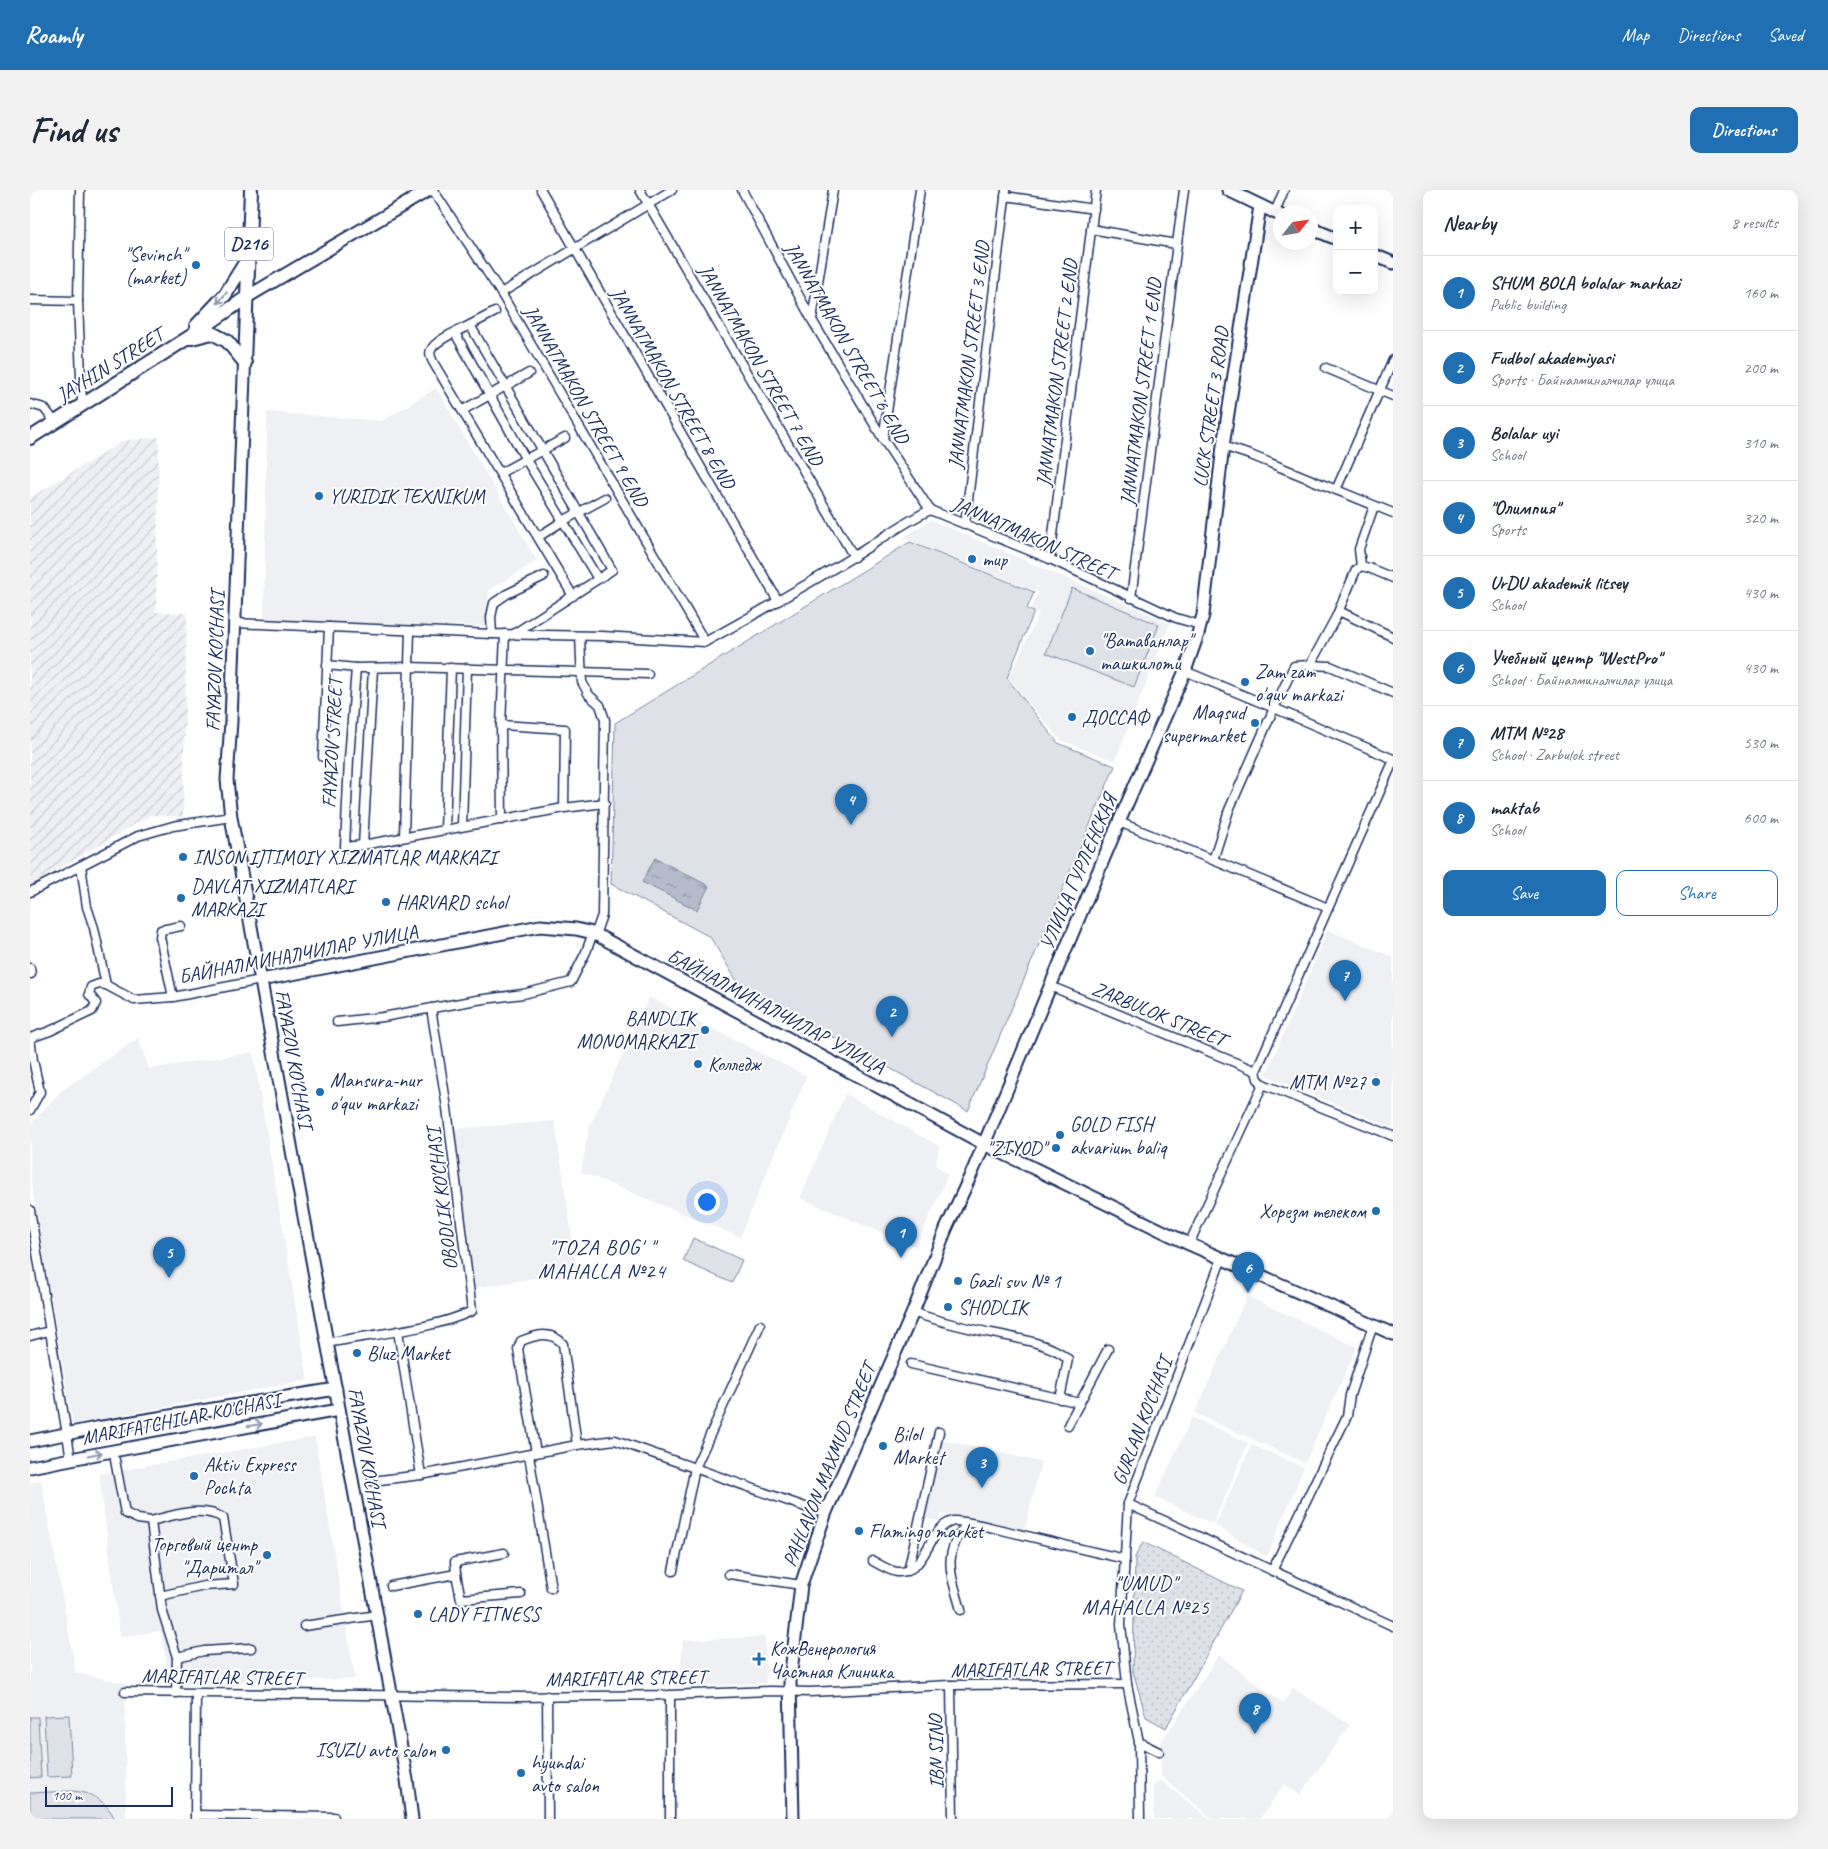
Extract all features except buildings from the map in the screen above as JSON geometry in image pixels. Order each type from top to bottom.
[{"type":"main road","name":"D216","points":[[247,297],[251,190]]},
{"type":"main road","points":[[185,339],[225,295],[248,257]]},
{"type":"main road","points":[[185,339],[247,297]]},
{"type":"main road","points":[[185,339],[212,334],[227,341],[245,363]]},
{"type":"main road","name":"JAYHIN STREET","points":[[30,438],[185,339]]},
{"type":"street","points":[[80,190],[78,301],[82,404]]},
{"type":"street","points":[[247,297],[431,190]]},
{"type":"street","name":"JANNATMAKON STREET 9 END","points":[[431,190],[501,292],[705,642]]},
{"type":"street","name":"JANNATMAKON STREET 8 END","points":[[541,190],[778,602]]},
{"type":"street","name":"JANNATMAKON STREET 7 END","points":[[640,190],[854,557]]},
{"type":"street","points":[[501,292],[672,190]]},
{"type":"street","name":"JANNATMAKON STREET 6 END","points":[[742,190],[812,320],[883,439],[930,510]]},
{"type":"street","points":[[812,320],[833,190]]},
{"type":"street","points":[[883,439],[920,190]]},
{"type":"street","name":"JANNATMAKON STREET 2 END","points":[[1050,560],[1096,190]]},
{"type":"street","name":"JANNATMAKON STREET 1 END","points":[[1131,598],[1184,190]]},
{"type":"street","points":[[1228,190],[1273,211]]},
{"type":"street","points":[[1280,205],[1284,190]]},
{"type":"street","points":[[1005,193],[1094,208]]},
{"type":"street","name":"JANNATMAKON STREET 3 END","points":[[965,524],[1005,193]]},
{"type":"street","name":"LUCK STREET 3 ROAD","points":[[1201,620],[1223,446],[1260,206]]},
{"type":"street","points":[[1091,229],[1176,244]]},
{"type":"street","points":[[1318,231],[1333,237]]},
{"type":"street","points":[[1378,257],[1393,263]]},
{"type":"street","name":"FAYAZOV KO'CHASI","points":[[247,297],[227,780],[231,817],[392,1696],[412,1819]]},
{"type":"street","points":[[30,300],[78,301]]},
{"type":"street","points":[[495,312],[437,343],[431,348],[430,354],[433,362],[574,596]]},
{"type":"street","points":[[470,325],[612,570],[574,596],[508,635]]},
{"type":"street","points":[[455,333],[525,458],[598,579]]},
{"type":"street","points":[[1336,490],[1393,360]]},
{"type":"street","points":[[1326,368],[1393,396]]},
{"type":"street","points":[[463,410],[529,373]]},
{"type":"street","points":[[30,404],[44,408],[55,422]]},
{"type":"street","points":[[500,473],[565,438]]},
{"type":"street","points":[[1223,446],[1393,513]]},
{"type":"street","points":[[538,537],[605,498]]},
{"type":"street","points":[[1361,566],[1359,549],[1374,506]]},
{"type":"street","name":"JANNATMAKON STREET","points":[[705,642],[778,602],[854,557],[915,517],[930,510],[1050,560],[1176,618],[1201,620]]},
{"type":"street","points":[[1361,566],[1393,578]]},
{"type":"street","points":[[1310,665],[1339,611],[1356,570],[1361,566]]},
{"type":"street","points":[[492,634],[491,617],[494,602],[544,576]]},
{"type":"street","points":[[1339,611],[1393,637]]},
{"type":"street","name":"УЛИЦА ГУРЛЕНСКАЯ","points":[[984,1144],[1185,670],[1201,620]]},
{"type":"street","points":[[235,623],[705,642]]},
{"type":"street","points":[[323,758],[329,627]]},
{"type":"street","points":[[404,836],[410,631]]},
{"type":"street","points":[[502,820],[500,725],[503,669],[508,635]]},
{"type":"street","points":[[337,1022],[383,1017],[523,994],[571,982],[602,915],[605,803],[606,720],[600,705],[589,695],[582,682],[580,671],[580,636]]},
{"type":"street","points":[[327,665],[356,668]]},
{"type":"street","points":[[1213,860],[1229,810],[1294,666],[1330,666],[1393,693]]},
{"type":"street","name":"FAYAZOV STREET","points":[[363,845],[373,668],[356,668],[345,847],[363,845],[564,808],[605,803]]},
{"type":"street","points":[[373,668],[467,668],[648,674]]},
{"type":"street","points":[[445,829],[452,668]]},
{"type":"street","points":[[462,826],[467,668]]},
{"type":"street","points":[[1185,670],[1393,760],[1256,1071],[1258,1079],[1263,1084],[1393,1136]]},
{"type":"street","points":[[500,725],[565,729],[564,808]]},
{"type":"street","points":[[30,892],[138,836],[173,826],[231,817]]},
{"type":"street","points":[[1119,822],[1328,908]]},
{"type":"street","points":[[30,1110],[40,1092],[30,1038],[57,1028],[92,1011],[96,1003],[89,994],[91,987],[99,984],[106,985],[96,936],[87,907],[81,866]]},
{"type":"street","points":[[173,997],[160,937],[161,930],[181,926]]},
{"type":"street","name":"БАЙНАЛМИНАЛЧИЛАР УЛИЦА","points":[[106,985],[134,1000],[173,997],[540,926],[576,929],[594,934],[984,1144],[1189,1244],[1393,1334]]},
{"type":"street","name":"ZARBULOK STREET","points":[[1050,986],[1256,1071]]},
{"type":"street","name":"OBODLIK KO'CHASI","points":[[327,1343],[398,1331],[457,1318],[472,1311],[447,1108],[431,1008]]},
{"type":"street","points":[[1189,1244],[1263,1084]]},
{"type":"street","name":"PAHLAVON MAXMUD STREET","points":[[793,1819],[790,1692],[792,1648],[801,1585],[826,1512],[913,1312],[946,1228],[984,1144]]},
{"type":"street","points":[[30,1210],[33,1243],[71,1459]]},
{"type":"street","name":"GURLAN KO'CHASI","points":[[1222,1258],[1128,1504],[1393,1626]]},
{"type":"street","points":[[913,1312],[930,1319],[1021,1340],[1062,1352],[1068,1358],[1060,1399]]},
{"type":"street","points":[[672,1571],[695,1468],[760,1325]]},
{"type":"street","points":[[1272,1571],[1347,1416],[1350,1395],[1373,1325]]},
{"type":"street","points":[[30,1336],[49,1331]]},
{"type":"street","points":[[398,1331],[421,1475]]},
{"type":"street","points":[[551,1588],[518,1349],[521,1341],[551,1334],[558,1337],[563,1344],[578,1446]]},
{"type":"street","points":[[1068,1426],[1108,1349]]},
{"type":"street","points":[[911,1364],[1080,1404]]},
{"type":"street","name":"MARIFATCHILAR KO'CHASI","points":[[30,1442],[67,1434],[336,1389]]},
{"type":"street","name":"MARIFATCHILAR KO'CHASI","points":[[30,1467],[340,1410]]},
{"type":"street","points":[[908,1572],[938,1432]]},
{"type":"street","points":[[372,1482],[615,1440],[808,1508],[826,1512]]},
{"type":"street","points":[[115,1460],[125,1513],[138,1519],[151,1521],[188,1512],[214,1512],[223,1518],[234,1584],[204,1586],[160,1596]]},
{"type":"street","points":[[1128,1504],[1121,1624],[1127,1684],[1139,1742],[1140,1819]]},
{"type":"street","points":[[151,1521],[162,1610],[177,1657],[176,1693]]},
{"type":"street","points":[[873,1561],[896,1572],[908,1572],[921,1560],[926,1549],[944,1525],[955,1521],[1125,1559]]},
{"type":"street","points":[[961,1610],[950,1569],[950,1558],[959,1534],[967,1523]]},
{"type":"street","points":[[504,1553],[455,1562],[461,1599],[521,1594]]},
{"type":"street","points":[[391,1586],[456,1574]]},
{"type":"street","points":[[729,1574],[801,1585]]},
{"type":"street","points":[[304,1626],[377,1615]]},
{"type":"street","points":[[177,1657],[204,1651],[251,1648]]},
{"type":"street","name":"MARIFATLAR STREET","points":[[125,1692],[547,1696],[790,1692],[951,1685],[1127,1684]]},
{"type":"street","name":"IBN SINO","points":[[951,1685],[953,1819]]},
{"type":"street","points":[[196,1693],[195,1817],[334,1816]]},
{"type":"street","points":[[670,1695],[670,1819]]},
{"type":"street","points":[[547,1696],[548,1819]]},
{"type":"street","points":[[1139,1742],[1159,1752]]},
{"type":"shaded area","points":[[436,388],[537,561],[489,590],[486,619],[490,626],[264,622],[267,412],[382,421]]},
{"type":"shaded area","points":[[159,437],[156,612],[187,613],[183,817],[151,815],[30,885],[30,498],[123,441]]},
{"type":"shaded area","name":"\"Ватаванлар\" ташкилоти","points":[[931,520],[1170,623],[1115,761],[1060,740],[1009,678],[1039,614],[1031,609],[1038,592],[903,538]]},
{"type":"shaded area","points":[[910,542],[1034,592],[1027,609],[1034,612],[1007,678],[1058,743],[1115,766],[968,1111],[740,986],[710,937],[611,884],[615,723]]},
{"type":"shaded area","points":[[1072,588],[1159,625],[1134,687],[1046,653]]},
{"type":"shaded area","points":[[1328,930],[1393,957],[1393,1128],[1266,1075]]},
{"type":"shaded area","points":[[649,997],[807,1076],[740,1237],[581,1172],[589,1128]]},
{"type":"shaded area","points":[[138,1038],[149,1069],[253,1052],[308,1380],[73,1424],[30,1176],[30,1125],[60,1092]]},
{"type":"shaded area","points":[[845,1094],[939,1146],[936,1165],[948,1175],[916,1247],[800,1198]]},
{"type":"shaded area","points":[[555,1121],[577,1271],[475,1288],[454,1129]]},
{"type":"shaded area","points":[[693,1238],[742,1260],[732,1283],[683,1261]]},
{"type":"shaded area","points":[[1247,1296],[1357,1347],[1305,1463],[1195,1413]]},
{"type":"shaded area","points":[[1192,1417],[1248,1443],[1213,1524],[1155,1497]]},
{"type":"shaded area","points":[[315,1437],[355,1679],[171,1683],[160,1631],[120,1637],[99,1474]]},
{"type":"shaded area","points":[[939,1439],[1041,1462],[1024,1533],[942,1514],[939,1521],[923,1518]]},
{"type":"shaded area","points":[[1252,1445],[1304,1467],[1267,1557],[1215,1525]]},
{"type":"shaded area","points":[[41,1480],[76,1673],[125,1683],[126,1819],[30,1819],[30,1483]]},
{"type":"shaded area","points":[[1143,1542],[1242,1591],[1166,1728],[1146,1717],[1133,1671],[1135,1557]]},
{"type":"shaded area","points":[[765,1637],[766,1683],[679,1687],[683,1640]]},
{"type":"shaded area","points":[[1219,1655],[1283,1704],[1293,1688],[1350,1725],[1300,1795],[1284,1784],[1260,1819],[1213,1819],[1161,1776],[1160,1744]]},
{"type":"shaded area","points":[[69,1715],[72,1776],[47,1777],[44,1716]]},
{"type":"shaded area","points":[[30,1717],[38,1717],[41,1777],[30,1778]]},
{"type":"shaded area","points":[[1160,1780],[1210,1819],[1154,1819],[1153,1786]]},
{"type":"shaded area","points":[[71,1791],[85,1793],[97,1798],[107,1807],[115,1819],[30,1819],[30,1793]]},
{"type":"water","points":[[655,858],[709,886],[697,910],[642,882]]},
{"type":"place","name":"\"Sevinch\" (market)","points":[[196,265]]},
{"type":"place","name":"YURIDIK TEXNIKUM","points":[[319,496]]},
{"type":"place","name":"тир","points":[[972,559]]},
{"type":"place","name":"\"Ватаванлар\" ташкилоти","points":[[1090,651]]},
{"type":"place","name":"Zam zam o'quv markazi","points":[[1245,682]]},
{"type":"place","name":"ДОССАФ","points":[[1072,717]]},
{"type":"place","name":"Maqsud supermarket","points":[[1255,723]]},
{"type":"place","name":"\"Олимпия\"","points":[[851,825]]},
{"type":"place","name":"INSON IJTIMOIY XIZMATLAR MARKAZI","points":[[183,857]]},
{"type":"place","name":"DAVLAT XIZMATLARI MARKAZI","points":[[181,898]]},
{"type":"place","name":"HARVARD schol","points":[[386,902]]},
{"type":"place","name":"MTM №28","points":[[1345,1001]]},
{"type":"place","name":"BANDLIK MONOMARKAZI","points":[[705,1030]]},
{"type":"place","name":"Fudbol akademiyasi","points":[[892,1037]]},
{"type":"place","name":"Колледж","points":[[698,1064]]},
{"type":"place","name":"MTM №27","points":[[1376,1082]]},
{"type":"place","name":"Mansura-nur o'quv markazi","points":[[320,1092]]},
{"type":"place","name":"GOLD FISH akvarium baliq","points":[[1060,1135]]},
{"type":"place","name":"\"ZIYOD\"","points":[[1056,1148]]},
{"type":"place","name":"Хорезм телеком","points":[[1376,1211]]},
{"type":"place","name":"SHUM BOLA bolalar markazi","points":[[901,1258]]},
{"type":"place","name":"UrDU akademik litsey","points":[[169,1278]]},
{"type":"place","name":"Gazli suv № 1","points":[[958,1281]]},
{"type":"place","name":"Учебный центр \"WestPro\"","points":[[1248,1293]]},
{"type":"place","name":"SHODLIK","points":[[948,1307]]},
{"type":"place","name":"Bluz Market","points":[[357,1353]]},
{"type":"place","name":"Bilol Market","points":[[883,1446]]},
{"type":"place","name":"Aktiv Express Pochta","points":[[194,1476]]},
{"type":"place","name":"Bolalar uyi","points":[[982,1488]]},
{"type":"place","name":"Flamingo market","points":[[859,1531]]},
{"type":"place","name":"Торговый центр \"Даритал\"","points":[[267,1555]]},
{"type":"place","name":"LADY FITNESS","points":[[418,1614]]},
{"type":"place","name":"КожВенерология Частная Клиника","points":[[759,1659]]},
{"type":"place","name":"maktab","points":[[1255,1734]]},
{"type":"place","name":"ISUZU avto salon","points":[[446,1750]]},
{"type":"place","name":"hyundai avto salon","points":[[521,1773]]},
{"type":"district","name":"\"TOZA BOG' \" MAHALLA №24","points":[[602,1259]]},
{"type":"district","name":"\"UMUD\" MAHALLA №25","points":[[1146,1595]]}]
